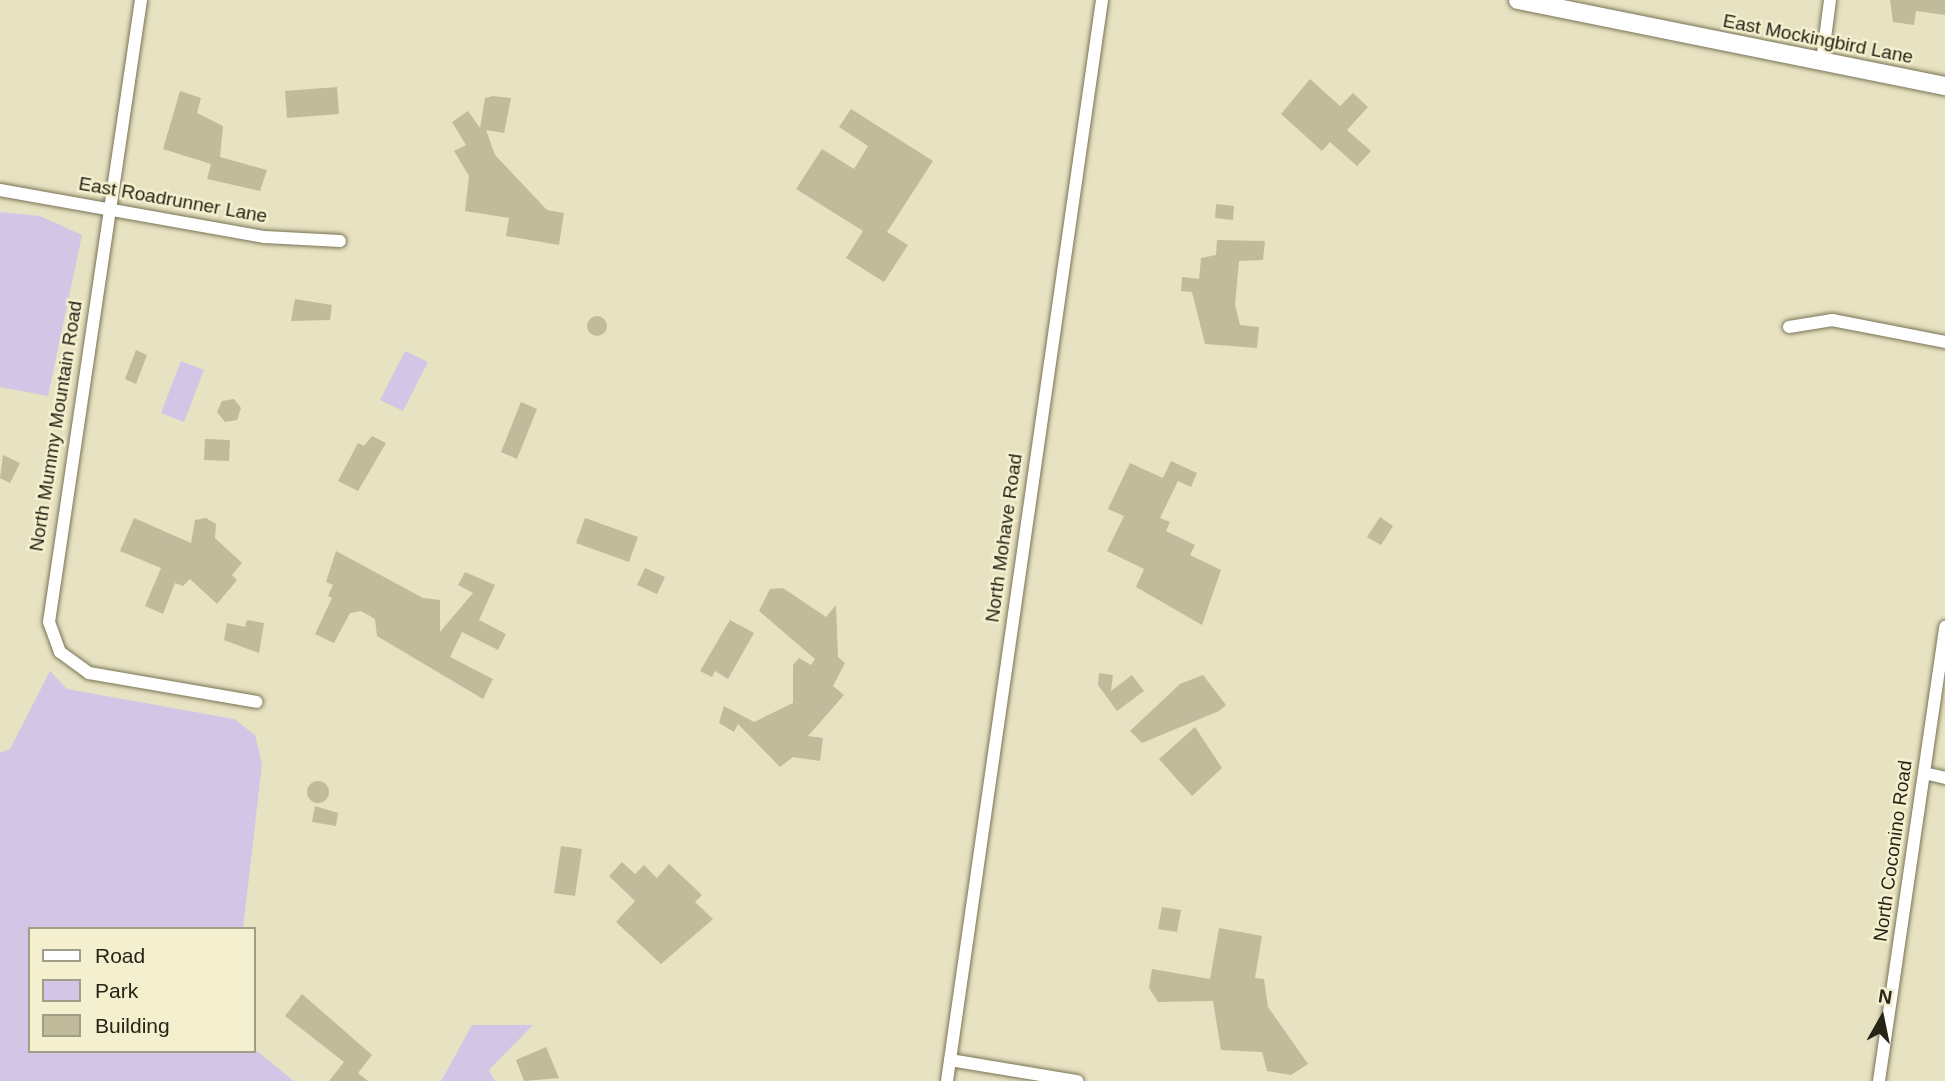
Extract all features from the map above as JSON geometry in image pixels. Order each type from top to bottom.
[{"type":"street","name":"North Mummy Mountain Road","points":[[141,0],[49,622],[60,652],[89,673],[257,702]]},
{"type":"street","name":"North Mohave Road","points":[[947,1081],[1102,0]]},
{"type":"street","name":"East Mockingbird Lane","points":[[1518,0],[1945,86]]},
{"type":"street","points":[[1822,61],[1830,0]]},
{"type":"street","name":"East Roadrunner Lane","points":[[0,190],[109,207],[265,237],[340,241]]},
{"type":"street","points":[[1789,327],[1832,320],[1945,342]]},
{"type":"street","name":"North Coconino Road","points":[[1879,1081],[1945,627]]},
{"type":"street","points":[[1924,773],[1945,778]]},
{"type":"street","points":[[950,1060],[1077,1081]]},
{"type":"green space","points":[[0,212],[40,216],[82,235],[48,396],[0,387]]},
{"type":"green space","points":[[405,351],[428,362],[403,411],[380,400]]},
{"type":"green space","points":[[181,361],[204,370],[184,422],[161,413]]},
{"type":"green space","points":[[50,671],[67,689],[234,719],[255,735],[262,764],[243,927],[28,927],[28,1053],[256,1053],[256,1051],[294,1081],[0,1081],[0,753],[10,749]]},
{"type":"green space","points":[[472,1025],[533,1025],[489,1070],[495,1081],[441,1081]]},
{"type":"building","points":[[1890,0],[1945,0],[1945,15],[1916,11],[1914,25],[1893,22]]},
{"type":"building","points":[[1310,79],[1340,106],[1353,93],[1368,107],[1347,130],[1371,151],[1357,166],[1330,142],[1322,151],[1281,114]]},
{"type":"building","points":[[337,87],[339,114],[287,118],[285,91]]},
{"type":"building","points":[[180,91],[201,98],[197,113],[223,126],[220,157],[267,170],[260,191],[207,179],[211,164],[163,149]]},
{"type":"building","points":[[485,98],[511,98],[504,133],[486,130],[495,155],[547,210],[564,213],[559,245],[506,236],[509,218],[465,211],[469,176],[454,151],[466,145],[452,122],[468,111],[480,128]]},
{"type":"building","points":[[851,109],[933,161],[887,232],[908,245],[884,282],[846,258],[863,231],[796,189],[822,149],[854,169],[868,146],[839,127]]},
{"type":"building","points":[[1216,204],[1234,206],[1233,220],[1215,218]]},
{"type":"building","points":[[1217,240],[1265,241],[1263,260],[1239,261],[1235,305],[1240,325],[1259,327],[1257,348],[1205,344],[1192,292],[1181,291],[1182,277],[1199,279],[1201,258],[1216,255]]},
{"type":"building","points":[[295,299],[332,305],[330,320],[291,321]]},
{"type":"building","points":[[597,316],[604,319],[607,326],[604,333],[597,336],[590,333],[587,326],[590,319]]},
{"type":"building","points":[[136,350],[147,355],[136,384],[125,379]]},
{"type":"building","points":[[234,399],[241,408],[237,420],[225,422],[217,412],[222,401]]},
{"type":"building","points":[[521,402],[537,409],[517,459],[501,452]]},
{"type":"building","points":[[372,436],[386,443],[358,491],[338,481],[358,443],[364,446]]},
{"type":"building","points":[[205,439],[230,440],[229,461],[204,460]]},
{"type":"building","points":[[3,455],[20,463],[10,483],[0,478]]},
{"type":"building","points":[[1171,461],[1197,473],[1191,487],[1178,481],[1160,518],[1170,522],[1166,531],[1195,545],[1190,555],[1221,570],[1202,625],[1136,587],[1144,569],[1107,551],[1124,516],[1108,509],[1130,463],[1163,478]]},
{"type":"building","points":[[1380,517],[1393,526],[1381,545],[1367,537]]},
{"type":"building","points":[[134,518],[191,543],[195,520],[206,518],[216,524],[215,538],[242,563],[232,575],[237,580],[217,604],[190,579],[183,586],[175,583],[163,614],[145,606],[161,568],[120,551]]},
{"type":"building","points":[[585,518],[638,537],[629,562],[576,543]]},
{"type":"building","points":[[336,551],[423,598],[440,600],[440,632],[473,593],[458,585],[465,572],[495,585],[479,620],[506,634],[498,650],[462,632],[450,657],[493,679],[483,699],[377,636],[375,619],[361,611],[350,613],[334,643],[315,634],[332,598],[328,596],[333,585],[326,582]]},
{"type":"building","points":[[645,568],[665,577],[657,594],[637,585]]},
{"type":"building","points":[[783,588],[826,617],[836,605],[838,657],[845,663],[833,686],[844,695],[808,736],[823,738],[820,761],[793,757],[780,767],[738,724],[734,732],[719,723],[724,706],[754,722],[793,703],[793,665],[799,658],[811,665],[815,659],[759,611],[770,589]]},
{"type":"building","points":[[247,620],[264,623],[259,653],[224,640],[227,623],[245,627]]},
{"type":"building","points":[[730,620],[754,633],[728,679],[715,671],[712,677],[700,671]]},
{"type":"building","points":[[1099,673],[1113,675],[1111,691],[1132,675],[1144,691],[1117,711],[1098,685]]},
{"type":"building","points":[[1203,675],[1226,705],[1219,711],[1142,743],[1130,731],[1180,684]]},
{"type":"building","points":[[1195,727],[1222,768],[1192,796],[1159,759]]},
{"type":"building","points":[[318,781],[326,784],[329,792],[326,800],[318,803],[310,800],[307,792],[310,784]]},
{"type":"building","points":[[315,806],[338,813],[336,826],[312,822]]},
{"type":"building","points":[[561,846],[582,849],[575,896],[554,893]]},
{"type":"building","points":[[622,862],[635,874],[644,865],[657,878],[669,864],[702,895],[695,902],[713,919],[661,964],[616,922],[635,901],[609,876]]},
{"type":"building","points":[[1162,907],[1181,910],[1177,932],[1158,929]]},
{"type":"building","points":[[1219,928],[1262,936],[1255,978],[1264,979],[1268,1007],[1308,1064],[1291,1075],[1267,1071],[1262,1052],[1221,1050],[1213,1001],[1158,1002],[1149,988],[1152,969],[1210,979]]},
{"type":"building","points":[[302,994],[372,1055],[358,1073],[368,1081],[329,1081],[344,1062],[285,1016]]},
{"type":"building","points":[[546,1047],[559,1078],[524,1081],[516,1060]]}]
